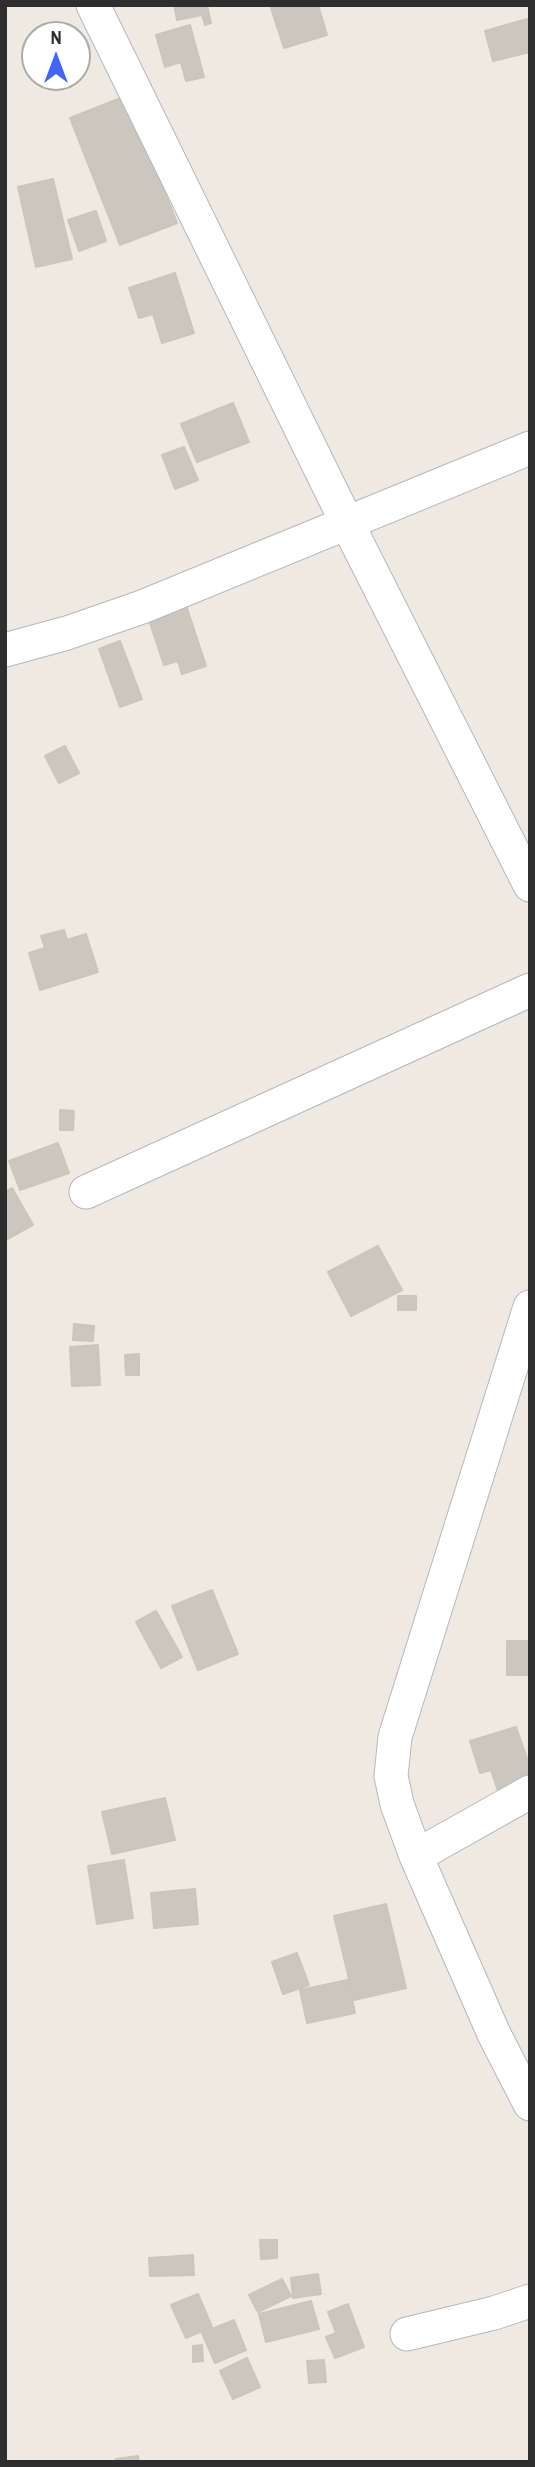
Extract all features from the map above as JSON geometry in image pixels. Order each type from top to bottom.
[{"type":"street","points":[[93,5],[347,523],[530,885]]},
{"type":"street","points":[[5,650],[67,633],[142,607],[530,448]]},
{"type":"street","points":[[86,1192],[530,990]]},
{"type":"street","points":[[530,1307],[395,1737],[391,1776],[397,1804],[416,1856],[494,2034],[530,2104]]},
{"type":"street","points":[[416,1856],[530,1792]]},
{"type":"street","points":[[407,2334],[494,2313],[530,2301]]},
{"type":"building","points":[[174,5],[207,5],[211,23],[205,25],[202,15],[177,20]]},
{"type":"building","points":[[270,5],[318,5],[327,35],[284,48]]},
{"type":"building","points":[[527,19],[530,52],[493,61],[485,31]]},
{"type":"building","points":[[190,25],[204,77],[186,81],[181,62],[165,67],[156,35]]},
{"type":"building","points":[[126,96],[177,223],[120,245],[70,118]]},
{"type":"building","points":[[53,179],[72,259],[36,267],[18,187]]},
{"type":"building","points":[[96,211],[106,241],[79,251],[68,220]]},
{"type":"building","points":[[175,273],[194,333],[162,343],[153,314],[139,318],[129,288]]},
{"type":"building","points":[[233,403],[249,442],[197,462],[181,424]]},
{"type":"building","points":[[184,447],[198,480],[175,489],[162,455]]},
{"type":"building","points":[[184,599],[206,666],[182,674],[178,661],[164,665],[146,611]]},
{"type":"building","points":[[120,641],[142,699],[120,707],[99,649]]},
{"type":"building","points":[[65,746],[79,773],[59,783],[45,756]]},
{"type":"building","points":[[64,930],[67,940],[86,934],[98,972],[40,990],[29,953],[45,948],[41,936]]},
{"type":"building","points":[[60,1110],[74,1111],[73,1130],[60,1130]]},
{"type":"building","points":[[58,1143],[69,1173],[20,1190],[9,1161]]},
{"type":"building","points":[[12,1188],[33,1225],[6,1240],[5,1192]]},
{"type":"building","points":[[378,1246],[402,1290],[351,1316],[328,1272]]},
{"type":"building","points":[[398,1296],[416,1296],[416,1310],[398,1310]]},
{"type":"building","points":[[74,1324],[94,1326],[93,1341],[73,1340]]},
{"type":"building","points":[[98,1345],[100,1385],[72,1386],[70,1347]]},
{"type":"building","points":[[139,1354],[139,1375],[126,1375],[125,1355]]},
{"type":"building","points":[[212,1590],[238,1654],[198,1670],[172,1606]]},
{"type":"building","points":[[156,1611],[182,1657],[161,1668],[136,1622]]},
{"type":"building","points":[[507,1641],[530,1641],[530,1675],[507,1675]]},
{"type":"building","points":[[516,1727],[530,1767],[530,1785],[499,1794],[491,1770],[480,1773],[470,1741]]},
{"type":"building","points":[[165,1798],[175,1840],[112,1854],[102,1812]]},
{"type":"building","points":[[124,1860],[133,1918],[97,1924],[88,1866]]},
{"type":"building","points":[[195,1889],[198,1924],[154,1928],[151,1893]]},
{"type":"building","points":[[386,1904],[406,1988],[354,2000],[334,1916]]},
{"type":"building","points":[[297,1953],[309,1985],[283,1994],[272,1962]]},
{"type":"building","points":[[348,1980],[355,2013],[307,2023],[300,1990]]},
{"type":"building","points":[[260,2240],[277,2240],[277,2258],[261,2259]]},
{"type":"building","points":[[193,2255],[194,2275],[150,2276],[149,2258]]},
{"type":"building","points":[[318,2274],[321,2294],[293,2298],[291,2278]]},
{"type":"building","points":[[282,2279],[291,2296],[258,2312],[249,2295]]},
{"type":"building","points":[[198,2294],[212,2327],[186,2338],[171,2305]]},
{"type":"building","points":[[311,2301],[319,2329],[266,2342],[259,2314]]},
{"type":"building","points":[[348,2304],[364,2347],[335,2358],[326,2337],[336,2333],[328,2312]]},
{"type":"building","points":[[234,2320],[246,2350],[215,2363],[202,2333]]},
{"type":"building","points":[[202,2345],[203,2361],[193,2362],[193,2346]]},
{"type":"building","points":[[247,2358],[260,2387],[233,2399],[220,2371]]},
{"type":"building","points":[[324,2360],[326,2382],[309,2383],[307,2361]]},
{"type":"building","points":[[138,2456],[139,2462],[117,2462],[116,2459]]}]
